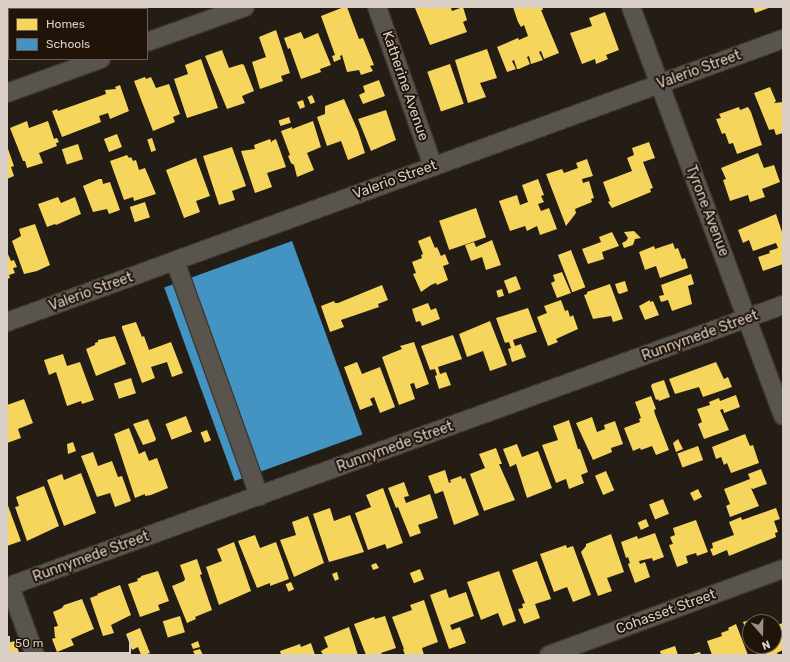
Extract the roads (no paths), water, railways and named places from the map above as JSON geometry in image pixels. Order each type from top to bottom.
[{"type":"street","points":[[148,42],[246,7]]},
{"type":"street","name":"Katherine Avenue","points":[[378,7],[433,166]]},
{"type":"street","name":"Tyrone Avenue","points":[[631,7],[659,85],[748,318],[783,416]]},
{"type":"street","name":"Valerio Street","points":[[7,322],[783,39]]},
{"type":"street","points":[[7,93],[98,60]]},
{"type":"street","points":[[175,261],[259,496]]},
{"type":"street","name":"Runnymede Street","points":[[8,586],[783,305]]},
{"type":"street","name":"Cohasset Street","points":[[549,655],[783,569]]},
{"type":"street","points":[[8,586],[35,655]]}]
